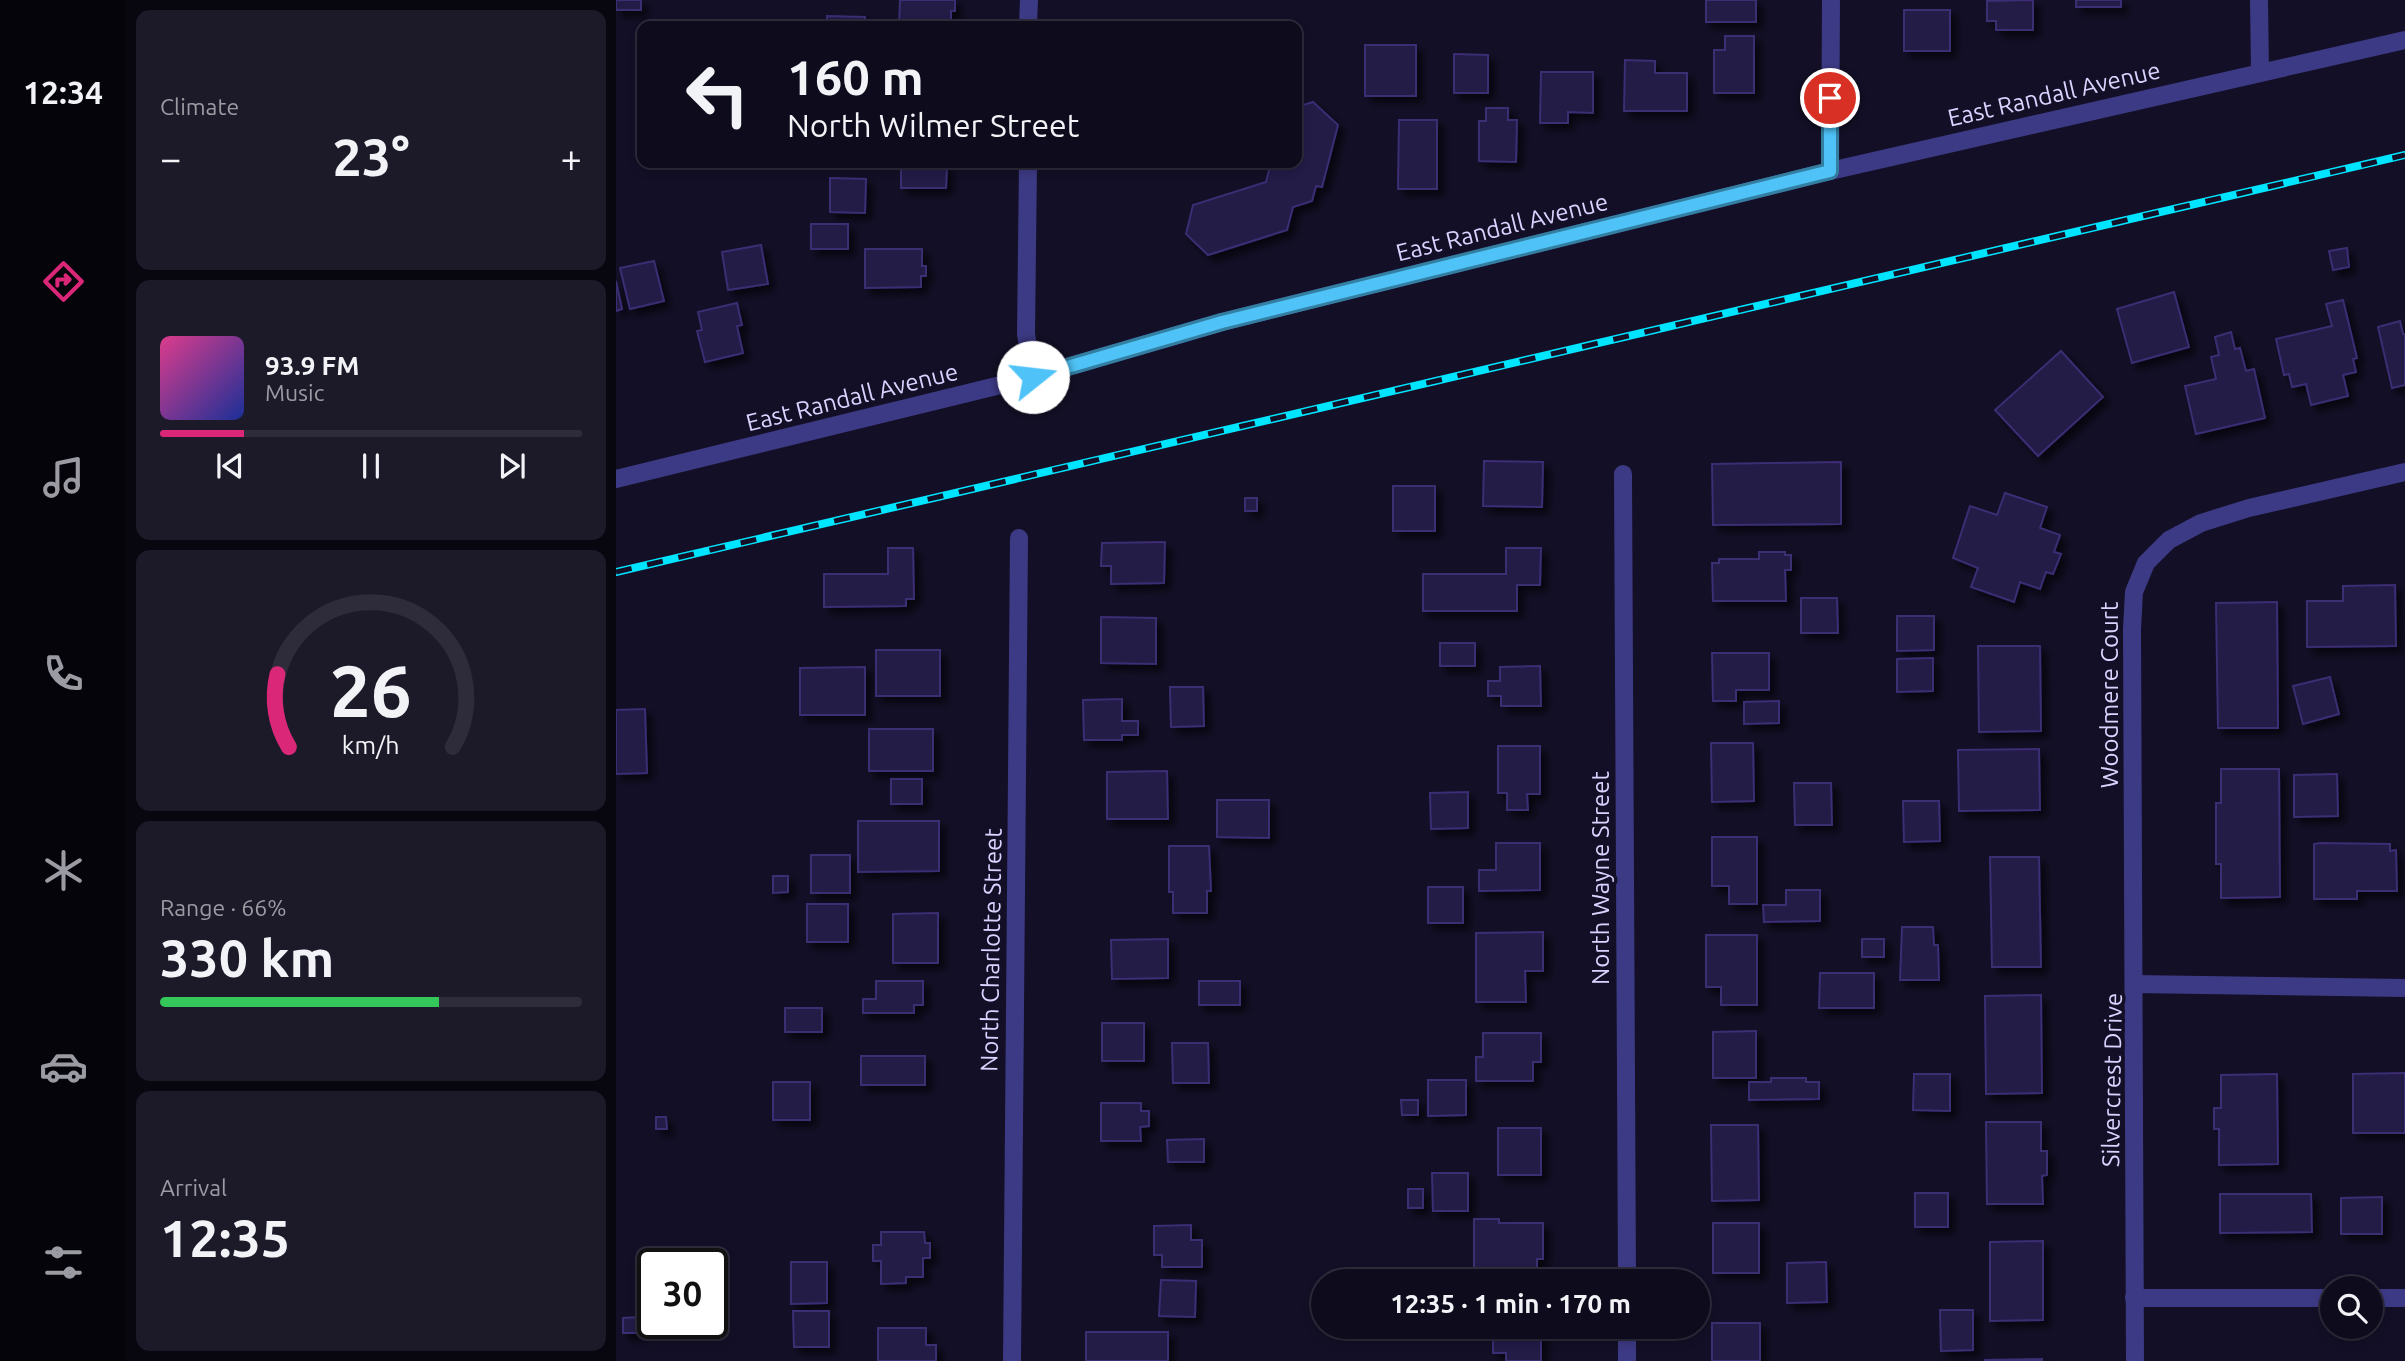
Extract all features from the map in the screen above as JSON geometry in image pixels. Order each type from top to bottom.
[{"type":"street","points":[[1028,21],[1029,0]]},
{"type":"street","points":[[1830,171],[1831,0]]},
{"type":"street","points":[[2259,0],[2260,72]]},
{"type":"street","name":"East Randall Avenue","points":[[616,479],[1033,377],[1222,322],[1830,171],[2405,40]]},
{"type":"street","points":[[1028,168],[1026,334],[1033,377]]},
{"type":"street","name":"Woodmere Court","points":[[2134,984],[2132,629],[2134,592],[2146,564],[2168,540],[2202,523],[2249,508],[2405,472]]},
{"type":"street","name":"North Wayne Street","points":[[1623,474],[1627,1269]]},
{"type":"street","name":"North Charlotte Street","points":[[1013,1361],[1019,538]]},
{"type":"street","name":"Silvercrest Drive","points":[[2134,1361],[2134,984],[2405,988]]},
{"type":"street","points":[[2134,1298],[2320,1298]]},
{"type":"street","points":[[2383,1298],[2405,1298]]},
{"type":"street","points":[[1627,1339],[1627,1361]]},
{"type":"building","points":[[616,0],[641,0],[641,10],[616,10]]},
{"type":"building","points":[[900,0],[955,0],[951,21],[899,21]]},
{"type":"building","points":[[1706,0],[1756,0],[1756,22],[1706,22]]},
{"type":"building","points":[[2033,0],[2033,30],[1996,30],[1996,21],[1987,21],[1987,1]]},
{"type":"building","points":[[2076,0],[2121,0],[2121,7],[2076,7]]},
{"type":"building","points":[[1904,10],[1950,10],[1950,51],[1904,51]]},
{"type":"building","points":[[827,16],[865,17],[865,21],[827,21]]},
{"type":"building","points":[[1725,36],[1754,36],[1754,93],[1714,93],[1714,50],[1725,50]]},
{"type":"building","points":[[1365,45],[1416,45],[1416,96],[1365,96]]},
{"type":"building","points":[[1454,54],[1488,55],[1488,93],[1454,93]]},
{"type":"building","points":[[1625,60],[1655,61],[1655,73],[1687,73],[1687,111],[1624,111]]},
{"type":"building","points":[[1541,72],[1593,72],[1593,113],[1568,112],[1568,123],[1540,123]]},
{"type":"building","points":[[1313,102],[1338,125],[1322,187],[1316,186],[1312,201],[1293,207],[1287,230],[1208,255],[1186,234],[1193,205],[1266,182],[1270,168],[1302,168],[1302,105]]},
{"type":"building","points":[[1486,108],[1508,108],[1508,120],[1517,120],[1516,162],[1479,161],[1479,121],[1486,121]]},
{"type":"building","points":[[1399,120],[1437,120],[1437,189],[1398,189]]},
{"type":"building","points":[[901,168],[947,168],[946,188],[901,188]]},
{"type":"building","points":[[830,178],[866,179],[865,213],[830,212]]},
{"type":"building","points":[[811,224],[848,224],[848,249],[811,249]]},
{"type":"building","points":[[761,245],[768,284],[728,290],[722,252]]},
{"type":"building","points":[[2347,248],[2349,267],[2333,270],[2329,251]]},
{"type":"building","points":[[865,249],[922,249],[922,266],[926,266],[926,276],[921,276],[921,287],[865,288]]},
{"type":"building","points":[[654,261],[664,301],[630,309],[620,268]]},
{"type":"building","points":[[616,281],[622,309],[616,311]]},
{"type":"building","points":[[2174,292],[2189,347],[2132,363],[2117,309]]},
{"type":"building","points":[[2343,300],[2357,358],[2353,359],[2356,372],[2343,375],[2348,396],[2311,405],[2306,384],[2292,387],[2289,374],[2284,375],[2276,339],[2332,326],[2326,304]]},
{"type":"building","points":[[737,303],[742,325],[737,326],[743,353],[705,362],[697,331],[702,330],[698,312]]},
{"type":"building","points":[[2400,321],[2405,334],[2405,385],[2392,388],[2378,327]]},
{"type":"building","points":[[2231,332],[2235,349],[2240,348],[2246,371],[2254,369],[2265,418],[2196,434],[2185,386],[2216,379],[2211,357],[2219,355],[2215,337]]},
{"type":"building","points":[[2061,351],[2103,397],[2038,456],[1995,410]]},
{"type":"building","points":[[1484,461],[1543,462],[1542,507],[1483,506]]},
{"type":"building","points":[[1841,462],[1841,524],[1713,525],[1712,464]]},
{"type":"building","points":[[1393,486],[1435,486],[1435,531],[1393,531]]},
{"type":"building","points":[[2005,493],[2047,507],[2040,528],[2060,535],[2054,552],[2061,554],[2053,574],[2046,572],[2040,589],[2020,582],[2014,602],[1971,587],[1978,568],[1953,558],[1970,506],[1997,515]]},
{"type":"building","points":[[1245,498],[1257,498],[1257,511],[1245,511]]},
{"type":"building","points":[[1165,542],[1164,583],[1111,584],[1111,566],[1101,566],[1102,543]]},
{"type":"building","points":[[888,548],[913,548],[914,599],[906,599],[906,606],[824,607],[824,574],[888,574]]},
{"type":"building","points":[[1506,548],[1541,548],[1540,585],[1517,585],[1517,611],[1423,611],[1423,574],[1506,574]]},
{"type":"building","points":[[1759,552],[1785,552],[1785,555],[1791,555],[1791,570],[1785,570],[1786,601],[1713,601],[1712,563],[1719,563],[1719,559],[1759,559]]},
{"type":"building","points":[[2395,585],[2396,646],[2307,647],[2307,601],[2343,601],[2343,586]]},
{"type":"building","points":[[1801,598],[1837,598],[1838,633],[1801,633]]},
{"type":"building","points":[[2277,602],[2278,728],[2218,728],[2216,603]]},
{"type":"building","points":[[1897,616],[1934,616],[1934,650],[1897,651]]},
{"type":"building","points":[[1101,617],[1156,618],[1156,664],[1101,663]]},
{"type":"building","points":[[1440,643],[1475,643],[1475,666],[1440,666]]},
{"type":"building","points":[[1978,646],[2040,646],[2041,731],[1979,732]]},
{"type":"building","points":[[876,650],[940,650],[940,696],[876,696]]},
{"type":"building","points":[[1712,653],[1769,653],[1769,690],[1736,690],[1736,701],[1713,701]]},
{"type":"building","points":[[1933,658],[1933,691],[1897,692],[1897,659]]},
{"type":"building","points":[[1540,666],[1541,706],[1501,706],[1501,696],[1488,696],[1488,681],[1500,681],[1500,667]]},
{"type":"building","points":[[865,667],[865,715],[800,715],[800,668]]},
{"type":"building","points":[[2330,677],[2339,714],[2303,724],[2293,686]]},
{"type":"building","points":[[1170,687],[1203,687],[1204,726],[1171,727]]},
{"type":"building","points":[[1122,699],[1122,721],[1138,721],[1138,735],[1122,735],[1122,740],[1084,740],[1083,700]]},
{"type":"building","points":[[1779,701],[1779,723],[1744,724],[1744,702]]},
{"type":"building","points":[[645,709],[647,773],[616,774],[616,710]]},
{"type":"building","points":[[869,729],[933,729],[933,771],[869,771]]},
{"type":"building","points":[[1711,743],[1753,743],[1754,801],[1712,802]]},
{"type":"building","points":[[1498,746],[1540,746],[1540,794],[1527,794],[1528,810],[1507,810],[1507,793],[1498,793]]},
{"type":"building","points":[[2039,749],[2040,810],[1959,811],[1958,750]]},
{"type":"building","points":[[2221,769],[2279,769],[2280,897],[2221,898],[2221,864],[2216,864],[2216,803],[2221,803]]},
{"type":"building","points":[[1167,771],[1168,819],[1107,819],[1107,772]]},
{"type":"building","points":[[2337,774],[2338,816],[2294,817],[2294,775]]},
{"type":"building","points":[[891,779],[922,779],[922,804],[891,804]]},
{"type":"building","points":[[1794,783],[1831,783],[1832,825],[1795,825]]},
{"type":"building","points":[[1468,792],[1468,828],[1431,829],[1430,793]]},
{"type":"building","points":[[1217,800],[1269,800],[1269,838],[1217,837]]},
{"type":"building","points":[[1903,801],[1939,801],[1940,841],[1904,842]]},
{"type":"building","points":[[858,821],[939,821],[939,871],[858,872]]},
{"type":"building","points":[[1712,837],[1757,837],[1757,904],[1729,904],[1729,886],[1712,886]]},
{"type":"building","points":[[1496,843],[1540,843],[1540,890],[1479,891],[1479,870],[1496,870]]},
{"type":"building","points":[[2314,844],[2390,844],[2390,851],[2396,850],[2397,891],[2357,891],[2357,899],[2314,899]]},
{"type":"building","points":[[1169,846],[1209,846],[1211,891],[1207,891],[1207,913],[1173,913],[1173,892],[1169,892]]},
{"type":"building","points":[[811,855],[850,855],[850,893],[811,893]]},
{"type":"building","points":[[1990,857],[2039,857],[2041,967],[1992,967]]},
{"type":"building","points":[[773,876],[788,876],[788,892],[773,893]]},
{"type":"building","points":[[1428,887],[1463,887],[1463,923],[1428,923]]},
{"type":"building","points":[[1786,890],[1820,890],[1820,921],[1764,922],[1763,905],[1786,905]]},
{"type":"building","points":[[807,904],[848,904],[848,942],[807,942]]},
{"type":"building","points":[[938,913],[938,963],[893,963],[893,914]]},
{"type":"building","points":[[1902,927],[1933,927],[1934,945],[1938,945],[1939,980],[1900,980]]},
{"type":"building","points":[[1543,932],[1543,971],[1525,971],[1526,1002],[1476,1002],[1476,933]]},
{"type":"building","points":[[1706,935],[1757,935],[1757,1005],[1721,1005],[1721,987],[1706,987]]},
{"type":"building","points":[[1168,939],[1168,978],[1112,979],[1111,940]]},
{"type":"building","points":[[1862,939],[1884,939],[1884,957],[1862,957]]},
{"type":"building","points":[[1820,973],[1874,973],[1874,1008],[1819,1008]]},
{"type":"building","points":[[876,981],[923,981],[923,1005],[914,1005],[914,1013],[863,1013],[863,999],[876,999]]},
{"type":"building","points":[[1199,981],[1240,981],[1240,1005],[1199,1005]]},
{"type":"building","points":[[2041,995],[2042,1093],[1986,1094],[1985,996]]},
{"type":"building","points":[[785,1008],[822,1008],[822,1032],[785,1032]]},
{"type":"building","points":[[1102,1023],[1144,1023],[1144,1061],[1102,1061]]},
{"type":"building","points":[[1756,1031],[1756,1078],[1713,1078],[1713,1032]]},
{"type":"building","points":[[1483,1033],[1541,1033],[1541,1062],[1533,1062],[1533,1081],[1476,1081],[1476,1057],[1483,1057]]},
{"type":"building","points":[[1172,1043],[1208,1043],[1209,1083],[1173,1083]]},
{"type":"building","points":[[861,1056],[925,1056],[925,1085],[861,1085]]},
{"type":"building","points":[[2405,1073],[2405,1133],[2353,1133],[2353,1074]]},
{"type":"building","points":[[1914,1074],[1950,1074],[1950,1111],[1913,1110]]},
{"type":"building","points":[[2277,1074],[2278,1164],[2219,1165],[2219,1129],[2214,1129],[2214,1108],[2221,1108],[2221,1075]]},
{"type":"building","points":[[1771,1078],[1806,1078],[1806,1082],[1819,1082],[1819,1099],[1749,1100],[1749,1082],[1771,1082]]},
{"type":"building","points":[[1428,1080],[1466,1080],[1466,1115],[1428,1116]]},
{"type":"building","points":[[773,1082],[810,1082],[810,1120],[773,1120]]},
{"type":"building","points":[[1401,1100],[1418,1100],[1418,1115],[1402,1115]]},
{"type":"building","points":[[1101,1103],[1141,1103],[1141,1111],[1149,1111],[1149,1126],[1140,1127],[1141,1141],[1101,1141]]},
{"type":"building","points":[[656,1117],[666,1117],[667,1129],[656,1129]]},
{"type":"building","points":[[1986,1122],[2041,1122],[2041,1151],[2047,1151],[2047,1175],[2042,1176],[2043,1204],[1987,1204]]},
{"type":"building","points":[[1711,1125],[1758,1125],[1759,1200],[1712,1201]]},
{"type":"building","points":[[1498,1128],[1541,1128],[1541,1175],[1498,1175]]},
{"type":"building","points":[[1204,1139],[1204,1162],[1168,1162],[1167,1140]]},
{"type":"building","points":[[1432,1173],[1468,1173],[1468,1211],[1433,1211]]},
{"type":"building","points":[[1408,1189],[1423,1189],[1423,1208],[1408,1208]]},
{"type":"building","points":[[1915,1193],[1948,1193],[1948,1227],[1915,1227]]},
{"type":"building","points":[[2220,1194],[2311,1194],[2312,1232],[2220,1233]]},
{"type":"building","points":[[2382,1197],[2382,1234],[2341,1234],[2341,1198]]},
{"type":"building","points":[[1474,1219],[1499,1219],[1499,1223],[1543,1223],[1543,1259],[1537,1259],[1537,1269],[1474,1269]]},
{"type":"building","points":[[1713,1223],[1759,1223],[1759,1273],[1713,1273]]},
{"type":"building","points":[[1191,1225],[1191,1240],[1202,1240],[1202,1267],[1162,1267],[1162,1255],[1154,1255],[1154,1226]]},
{"type":"building","points":[[881,1232],[924,1232],[925,1243],[930,1243],[930,1258],[923,1258],[923,1277],[906,1277],[906,1283],[881,1284],[881,1261],[873,1261],[873,1245],[881,1245]]},
{"type":"building","points":[[2043,1241],[2043,1320],[1990,1321],[1990,1242]]},
{"type":"building","points":[[791,1262],[827,1262],[827,1303],[791,1304]]},
{"type":"building","points":[[1826,1262],[1827,1302],[1787,1303],[1787,1263]]},
{"type":"building","points":[[1161,1280],[1196,1281],[1195,1317],[1159,1316]]},
{"type":"building","points":[[1940,1310],[1973,1310],[1973,1350],[1941,1351]]},
{"type":"building","points":[[793,1311],[829,1311],[829,1347],[794,1347]]},
{"type":"building","points":[[637,1317],[637,1333],[623,1333],[623,1318]]},
{"type":"building","points":[[1712,1323],[1760,1323],[1760,1361],[1712,1361]]},
{"type":"building","points":[[878,1328],[926,1328],[926,1345],[936,1345],[936,1361],[878,1361]]},
{"type":"building","points":[[1086,1332],[1168,1332],[1168,1361],[1086,1361]]},
{"type":"building","points":[[1493,1339],[1541,1339],[1541,1361],[1506,1361],[1506,1353],[1493,1353]]},
{"type":"building","points":[[1985,1360],[2042,1361],[1985,1361]]},
{"type":"railway","points":[[616,572],[2405,155]]},
{"type":"route","points":[[1033,377],[1222,322],[1830,171],[1830,98]]}]
